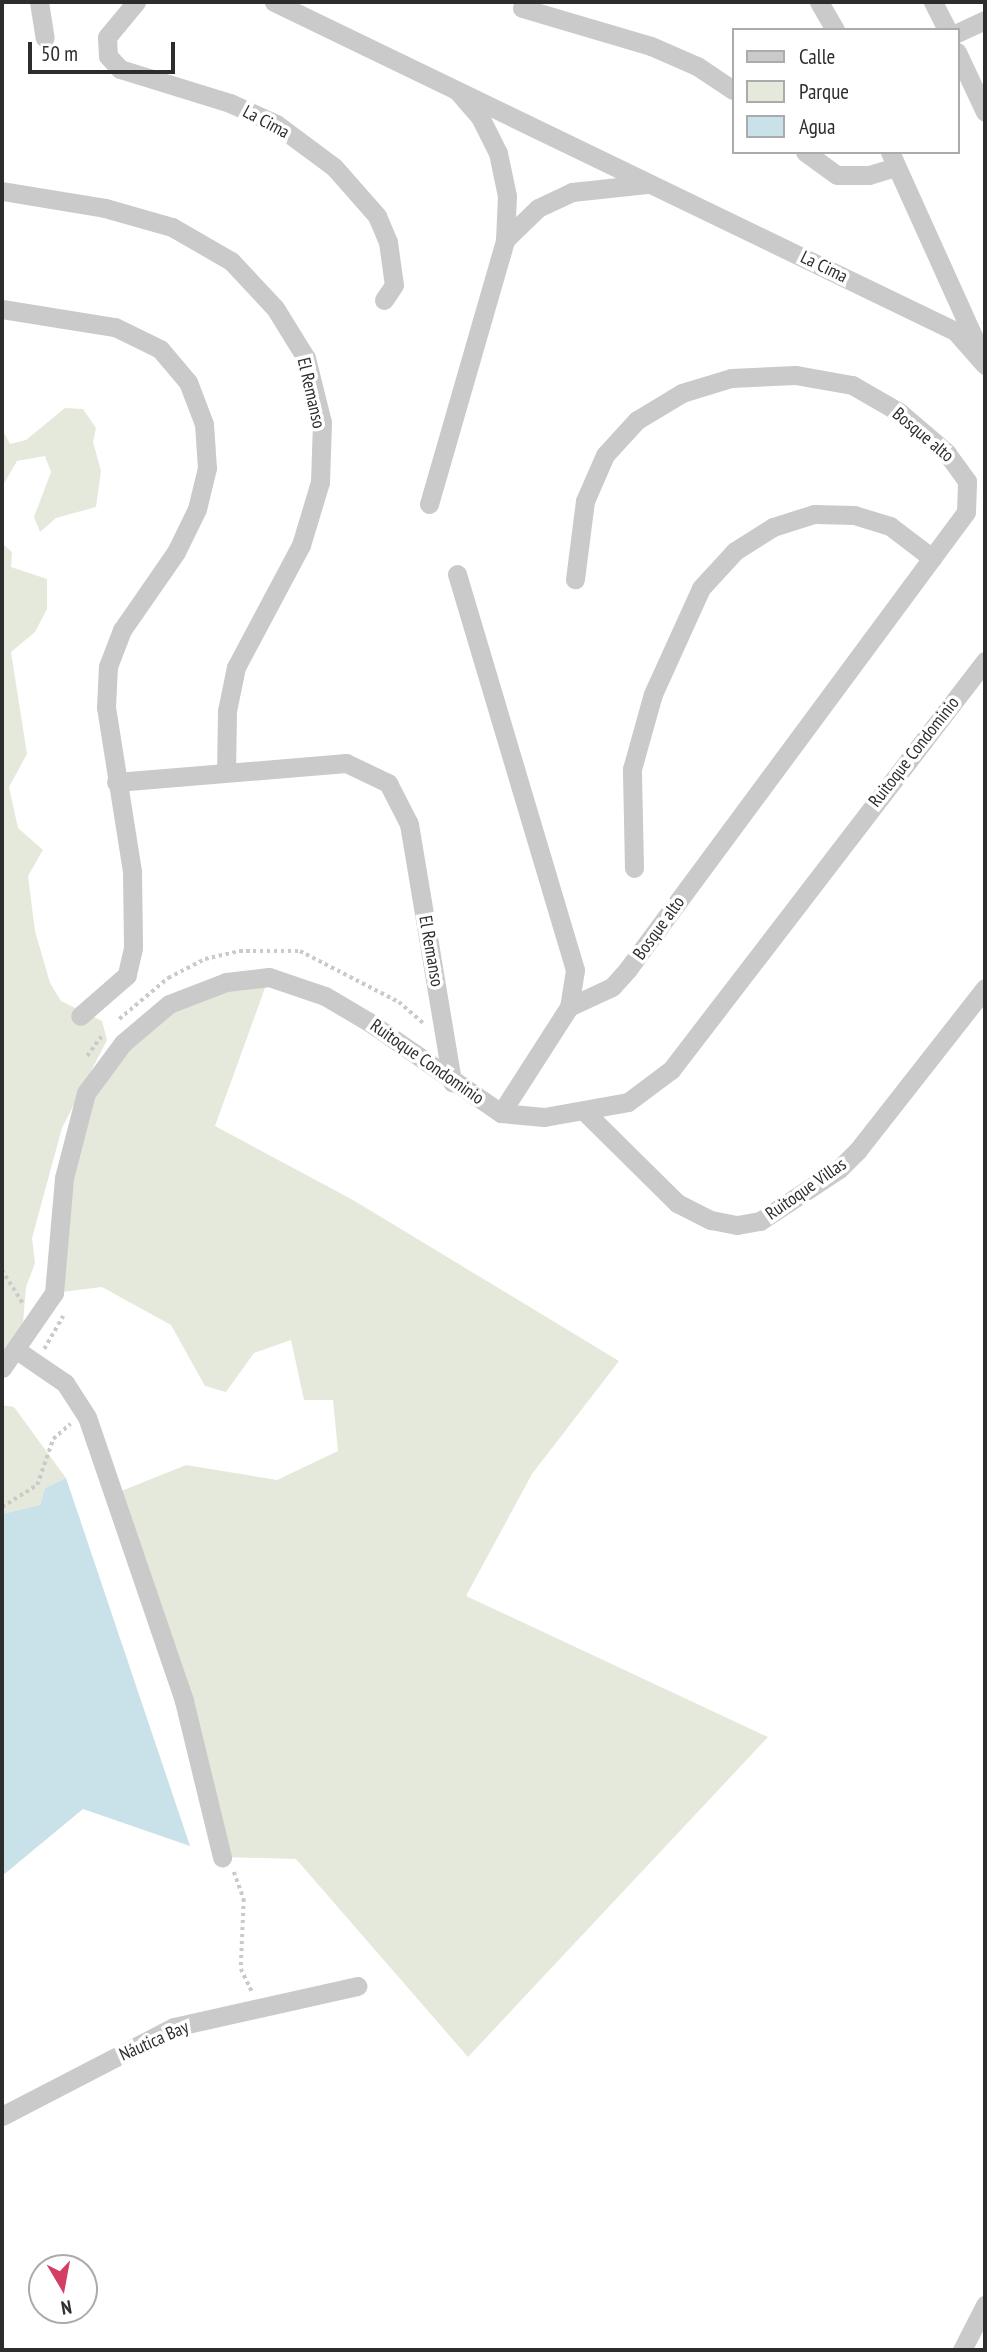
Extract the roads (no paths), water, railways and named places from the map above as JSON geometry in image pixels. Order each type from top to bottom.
[{"type":"street","points":[[39,2],[45,38]]},
{"type":"street","name":"La Cima","points":[[136,2],[107,37],[108,56],[120,69],[230,103],[276,124],[334,167],[377,216],[388,242],[394,285],[384,300]]},
{"type":"street","name":"La Cima","points":[[274,2],[448,82],[955,331],[985,364]]},
{"type":"street","points":[[819,2],[834,28]]},
{"type":"street","points":[[933,2],[946,28]]},
{"type":"street","points":[[522,8],[652,46],[697,65],[732,89]]},
{"type":"street","points":[[959,32],[985,20]]},
{"type":"street","points":[[959,56],[985,112]]},
{"type":"street","name":"La Cima","points":[[429,504],[505,240],[507,197],[498,153],[480,117],[448,82]]},
{"type":"street","name":"La Cima","points":[[808,154],[836,175],[869,175],[893,160],[985,364]]},
{"type":"street","name":"La Cima","points":[[505,240],[538,208],[572,192],[651,184]]},
{"type":"street","name":"El Remanso","points":[[2,191],[106,208],[172,227],[231,261],[275,308],[306,358],[322,422],[320,482],[301,545],[236,667],[227,711],[226,772]]},
{"type":"street","points":[[2,309],[115,327],[160,349],[188,382],[204,424],[207,468],[197,509],[176,552],[122,630],[108,666],[106,707],[132,872],[133,948],[127,975],[80,1016]]},
{"type":"street","name":"Bosque alto","points":[[569,1007],[612,987],[628,969],[966,512],[969,496],[963,474],[947,453],[899,412],[852,385],[795,375],[731,378],[682,393],[637,420],[606,455],[585,501],[575,579]]},
{"type":"street","points":[[634,867],[632,769],[653,694],[675,636],[701,588],[735,551],[773,527],[814,514],[854,515],[890,526],[932,558]]},
{"type":"street","points":[[457,574],[575,970],[569,1007],[501,1113]]},
{"type":"street","name":"Ruitoque Condominio","points":[[2,1368],[26,1356],[54,1293],[64,1178],[86,1093],[123,1043],[169,1004],[226,982],[269,977],[336,1002],[501,1113],[544,1118],[587,1114],[628,1102],[671,1070],[985,661]]},
{"type":"street","name":"El Remanso","points":[[116,782],[346,764],[388,783],[409,824],[452,1082]]},
{"type":"street","name":"Ruitoque Villas","points":[[587,1114],[677,1203],[710,1220],[737,1225],[760,1221],[839,1169],[858,1150],[985,988]]},
{"type":"street","points":[[26,1356],[65,1383],[87,1417],[184,1700],[222,1857]]},
{"type":"street","name":"Náutica Bay","points":[[2,2116],[174,2028],[357,1986]]},
{"type":"street","points":[[962,2350],[985,2305]]},
{"type":"water","points":[[66,1478],[190,1846],[83,1809],[2,1876],[2,1514],[40,1505],[45,1488]]}]
